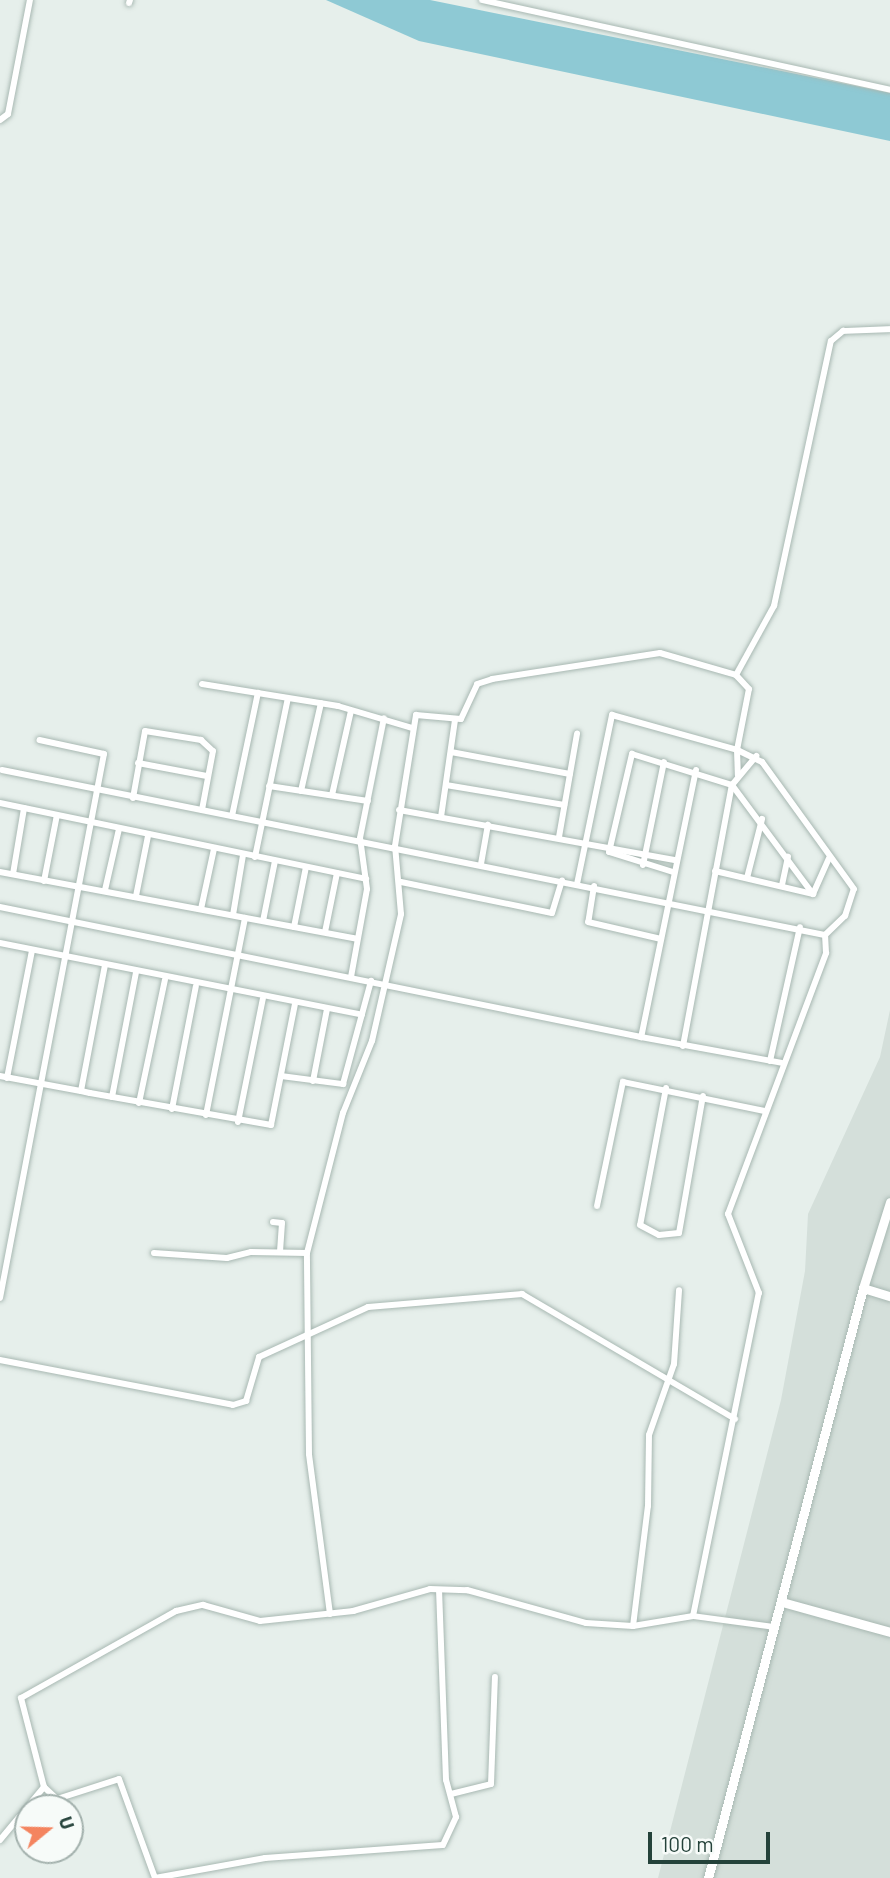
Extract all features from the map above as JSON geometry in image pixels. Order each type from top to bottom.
[{"type":"street","points":[[0,120],[8,114],[30,0]]},
{"type":"street","points":[[482,0],[890,90]]},
{"type":"street","points":[[736,675],[774,606],[831,341],[843,331],[890,329]]},
{"type":"street","points":[[202,684],[321,703],[384,718],[414,721],[455,720],[465,717],[480,682],[566,665],[660,653],[736,675],[749,689],[737,750],[737,775]]},
{"type":"street","points":[[232,816],[258,693]]},
{"type":"street","points":[[255,857],[288,698]]},
{"type":"street","points":[[301,791],[321,703]]},
{"type":"street","points":[[332,795],[351,711]]},
{"type":"street","points":[[577,884],[612,715],[756,756],[854,889],[845,916],[825,935],[826,953],[782,1063],[728,1214],[759,1293],[693,1616]]},
{"type":"street","points":[[351,977],[366,879],[360,838],[384,718]]},
{"type":"street","points":[[441,817],[455,720]]},
{"type":"street","points":[[330,1614],[309,1454],[304,1335],[307,1253],[317,1202],[372,1041],[401,914],[401,882],[396,846],[399,810],[414,721]]},
{"type":"street","points":[[133,797],[145,731],[201,740],[212,748],[202,810]]},
{"type":"street","points":[[559,836],[576,734]]},
{"type":"street","points":[[0,1298],[69,957],[104,754],[39,740]]},
{"type":"street","points":[[451,752],[570,774]]},
{"type":"street","points":[[673,872],[612,857],[610,846],[631,755],[696,771],[732,785],[762,819],[813,894]]},
{"type":"street","points":[[683,1046],[732,785],[737,775],[756,756]]},
{"type":"street","points":[[643,865],[664,762]]},
{"type":"street","points":[[138,763],[207,776]]},
{"type":"street","points":[[2,770],[232,816],[360,838],[562,881],[708,908],[825,935]]},
{"type":"street","points":[[640,1037],[696,771]]},
{"type":"street","points":[[446,785],[564,806]]},
{"type":"street","points":[[269,786],[368,801]]},
{"type":"street","points":[[0,803],[148,836],[366,879]]},
{"type":"street","points":[[13,874],[24,808]]},
{"type":"street","points":[[399,810],[559,836],[676,860]]},
{"type":"street","points":[[44,881],[57,815]]},
{"type":"street","points":[[747,878],[762,819]]},
{"type":"street","points":[[481,864],[488,825]]},
{"type":"street","points":[[105,890],[119,829]]},
{"type":"street","points":[[136,896],[148,836]]},
{"type":"street","points":[[201,909],[214,849]]},
{"type":"street","points":[[233,915],[243,855]]},
{"type":"street","points":[[782,885],[788,857]]},
{"type":"street","points":[[813,894],[830,858]]},
{"type":"street","points":[[263,921],[275,861]]},
{"type":"street","points":[[295,927],[306,867]]},
{"type":"street","points":[[715,871],[813,894]]},
{"type":"street","points":[[0,872],[357,939]]},
{"type":"street","points":[[325,932],[337,873]]},
{"type":"street","points":[[401,882],[552,913],[562,881]]},
{"type":"street","points":[[594,886],[588,922],[661,939]]},
{"type":"street","points":[[0,907],[236,956],[385,983],[683,1046],[782,1063]]},
{"type":"street","points":[[206,1115],[236,956],[246,918]]},
{"type":"street","points":[[769,1061],[800,928]]},
{"type":"street","points":[[0,945],[69,957],[196,986],[362,1015]]},
{"type":"street","points":[[32,950],[4,1077],[238,1122],[271,1125],[295,1004]]},
{"type":"street","points":[[81,1091],[105,965]]},
{"type":"street","points":[[112,1097],[136,972]]},
{"type":"street","points":[[139,1103],[165,980]]},
{"type":"street","points":[[281,1076],[313,1081],[346,1080],[371,981]]},
{"type":"street","points":[[172,1109],[196,986]]},
{"type":"street","points":[[238,1122],[263,998]]},
{"type":"street","points":[[313,1081],[327,1009]]},
{"type":"street","points":[[597,1206],[623,1082],[666,1088],[764,1111]]},
{"type":"street","points":[[666,1088],[640,1225],[659,1235],[679,1233],[704,1096]]},
{"type":"street","points":[[708,1878],[863,1288],[890,1202]]},
{"type":"street","points":[[273,1222],[282,1223],[280,1252]]},
{"type":"street","points":[[154,1253],[227,1258],[280,1252],[307,1253]]},
{"type":"street","points":[[863,1288],[890,1296]]},
{"type":"street","points":[[633,1626],[648,1506],[649,1436],[669,1377],[679,1290]]},
{"type":"street","points":[[0,1360],[233,1405],[246,1401],[255,1360],[304,1335],[381,1303],[522,1293],[669,1377],[735,1419]]},
{"type":"street","points":[[439,1590],[455,1829],[443,1845],[256,1859],[155,1878],[119,1779],[57,1799],[44,1787],[19,1703],[25,1693],[187,1607],[203,1605],[260,1621],[330,1614],[439,1590],[467,1590],[566,1620],[633,1626],[693,1616],[774,1627]]},
{"type":"street","points":[[782,1602],[890,1632]]},
{"type":"street","points":[[451,1794],[491,1784],[495,1677]]},
{"type":"street","points":[[0,1840],[26,1802],[44,1787]]},
{"type":"shaded area","points":[[890,1010],[890,1878],[658,1878],[781,1400],[805,1271],[808,1214],[880,1057]]},
{"type":"water","points":[[326,0],[430,0],[890,93],[890,141],[419,41]]}]
